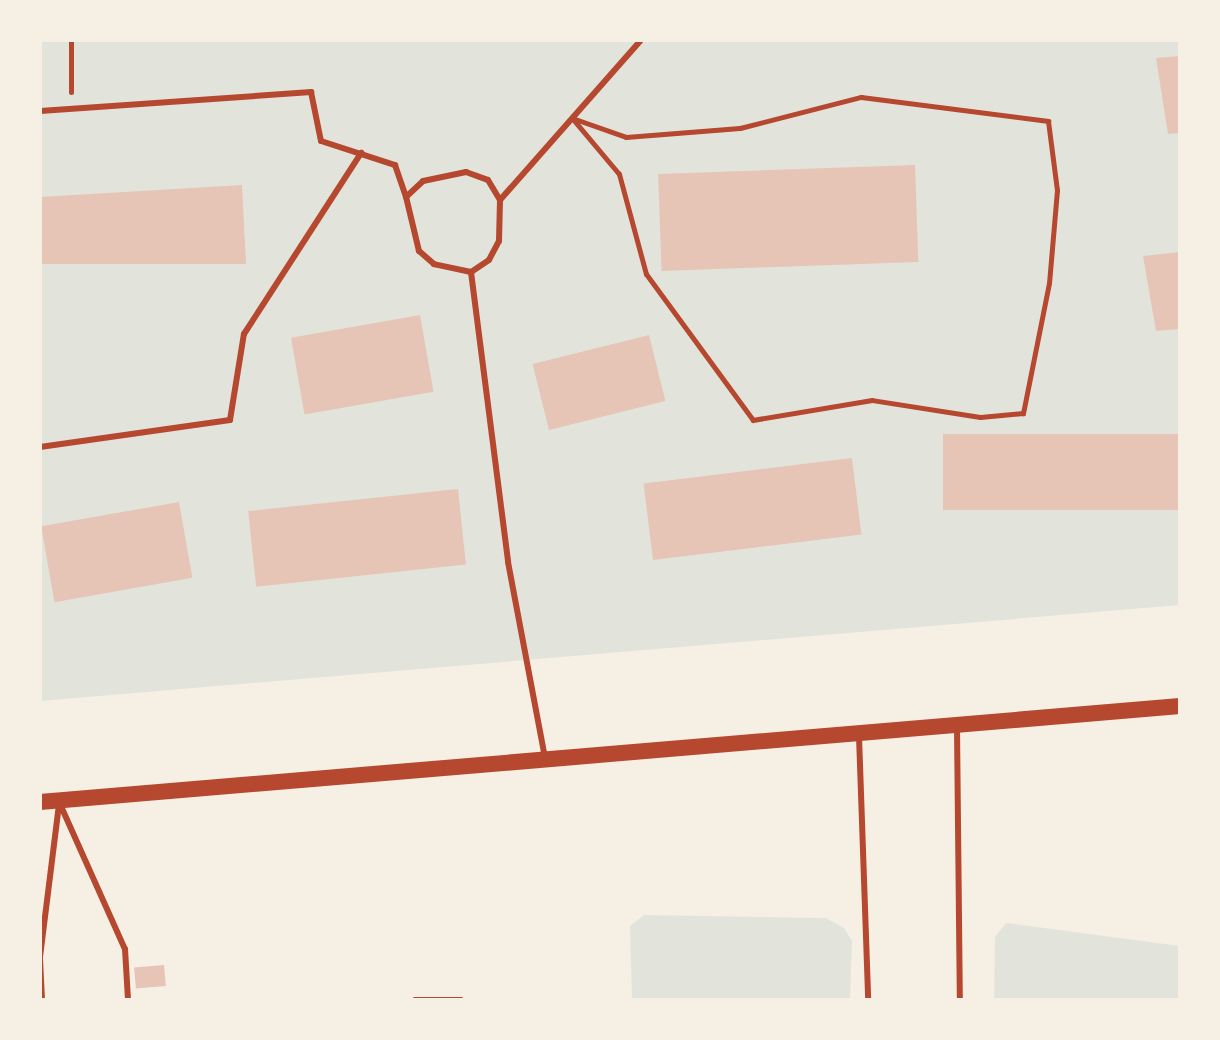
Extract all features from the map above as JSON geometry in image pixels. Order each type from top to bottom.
[{"type":"main road","points":[[40,802],[545,757],[1180,706]]},
{"type":"lane","points":[[500,200],[641,40]]},
{"type":"lane","points":[[40,111],[311,92],[321,141],[395,165],[419,251],[434,264],[471,272],[489,260],[499,241],[500,200],[488,180],[466,172],[423,181],[406,197]]},
{"type":"lane","points":[[40,447],[230,420],[244,334],[361,153]]},
{"type":"lane","points":[[471,272],[508,562],[545,757]]},
{"type":"lane","points":[[957,725],[960,1000]]},
{"type":"lane","points":[[858,733],[868,1000]]},
{"type":"lane","points":[[42,1000],[40,958],[59,800]]},
{"type":"lane","points":[[59,800],[125,949],[128,1000]]},
{"type":"lane","points":[[415,1000],[461,1000]]},
{"type":"path","points":[[71,40],[71,109]]},
{"type":"path","points":[[861,97],[1048,121],[1057,190],[1051,268],[1023,413],[980,417],[872,400],[753,420],[646,274],[619,174],[572,118],[626,137],[740,128],[861,97]]},
{"type":"shaded area","points":[[40,40],[1180,40],[1180,605],[40,701]]},
{"type":"shaded area","points":[[644,915],[826,918],[844,928],[852,941],[850,1000],[632,1000],[630,926]]},
{"type":"shaded area","points":[[1006,923],[1180,946],[1180,1000],[994,1000],[995,937]]},
{"type":"building","points":[[1180,56],[1180,133],[1168,134],[1156,58]]},
{"type":"building","points":[[915,165],[918,262],[662,271],[658,174]]},
{"type":"building","points":[[242,185],[246,264],[40,264],[40,197]]},
{"type":"building","points":[[1180,252],[1180,329],[1156,331],[1143,256]]},
{"type":"building","points":[[420,315],[434,392],[305,415],[291,338]]},
{"type":"building","points":[[649,335],[665,401],[549,430],[533,364]]},
{"type":"building","points":[[943,434],[1180,434],[1180,510],[943,510]]},
{"type":"building","points":[[852,458],[861,534],[653,560],[644,484]]},
{"type":"building","points":[[458,489],[466,565],[256,587],[248,511]]},
{"type":"building","points":[[179,502],[192,578],[54,602],[41,526]]},
{"type":"building","points":[[164,965],[166,986],[136,989],[134,968]]}]
